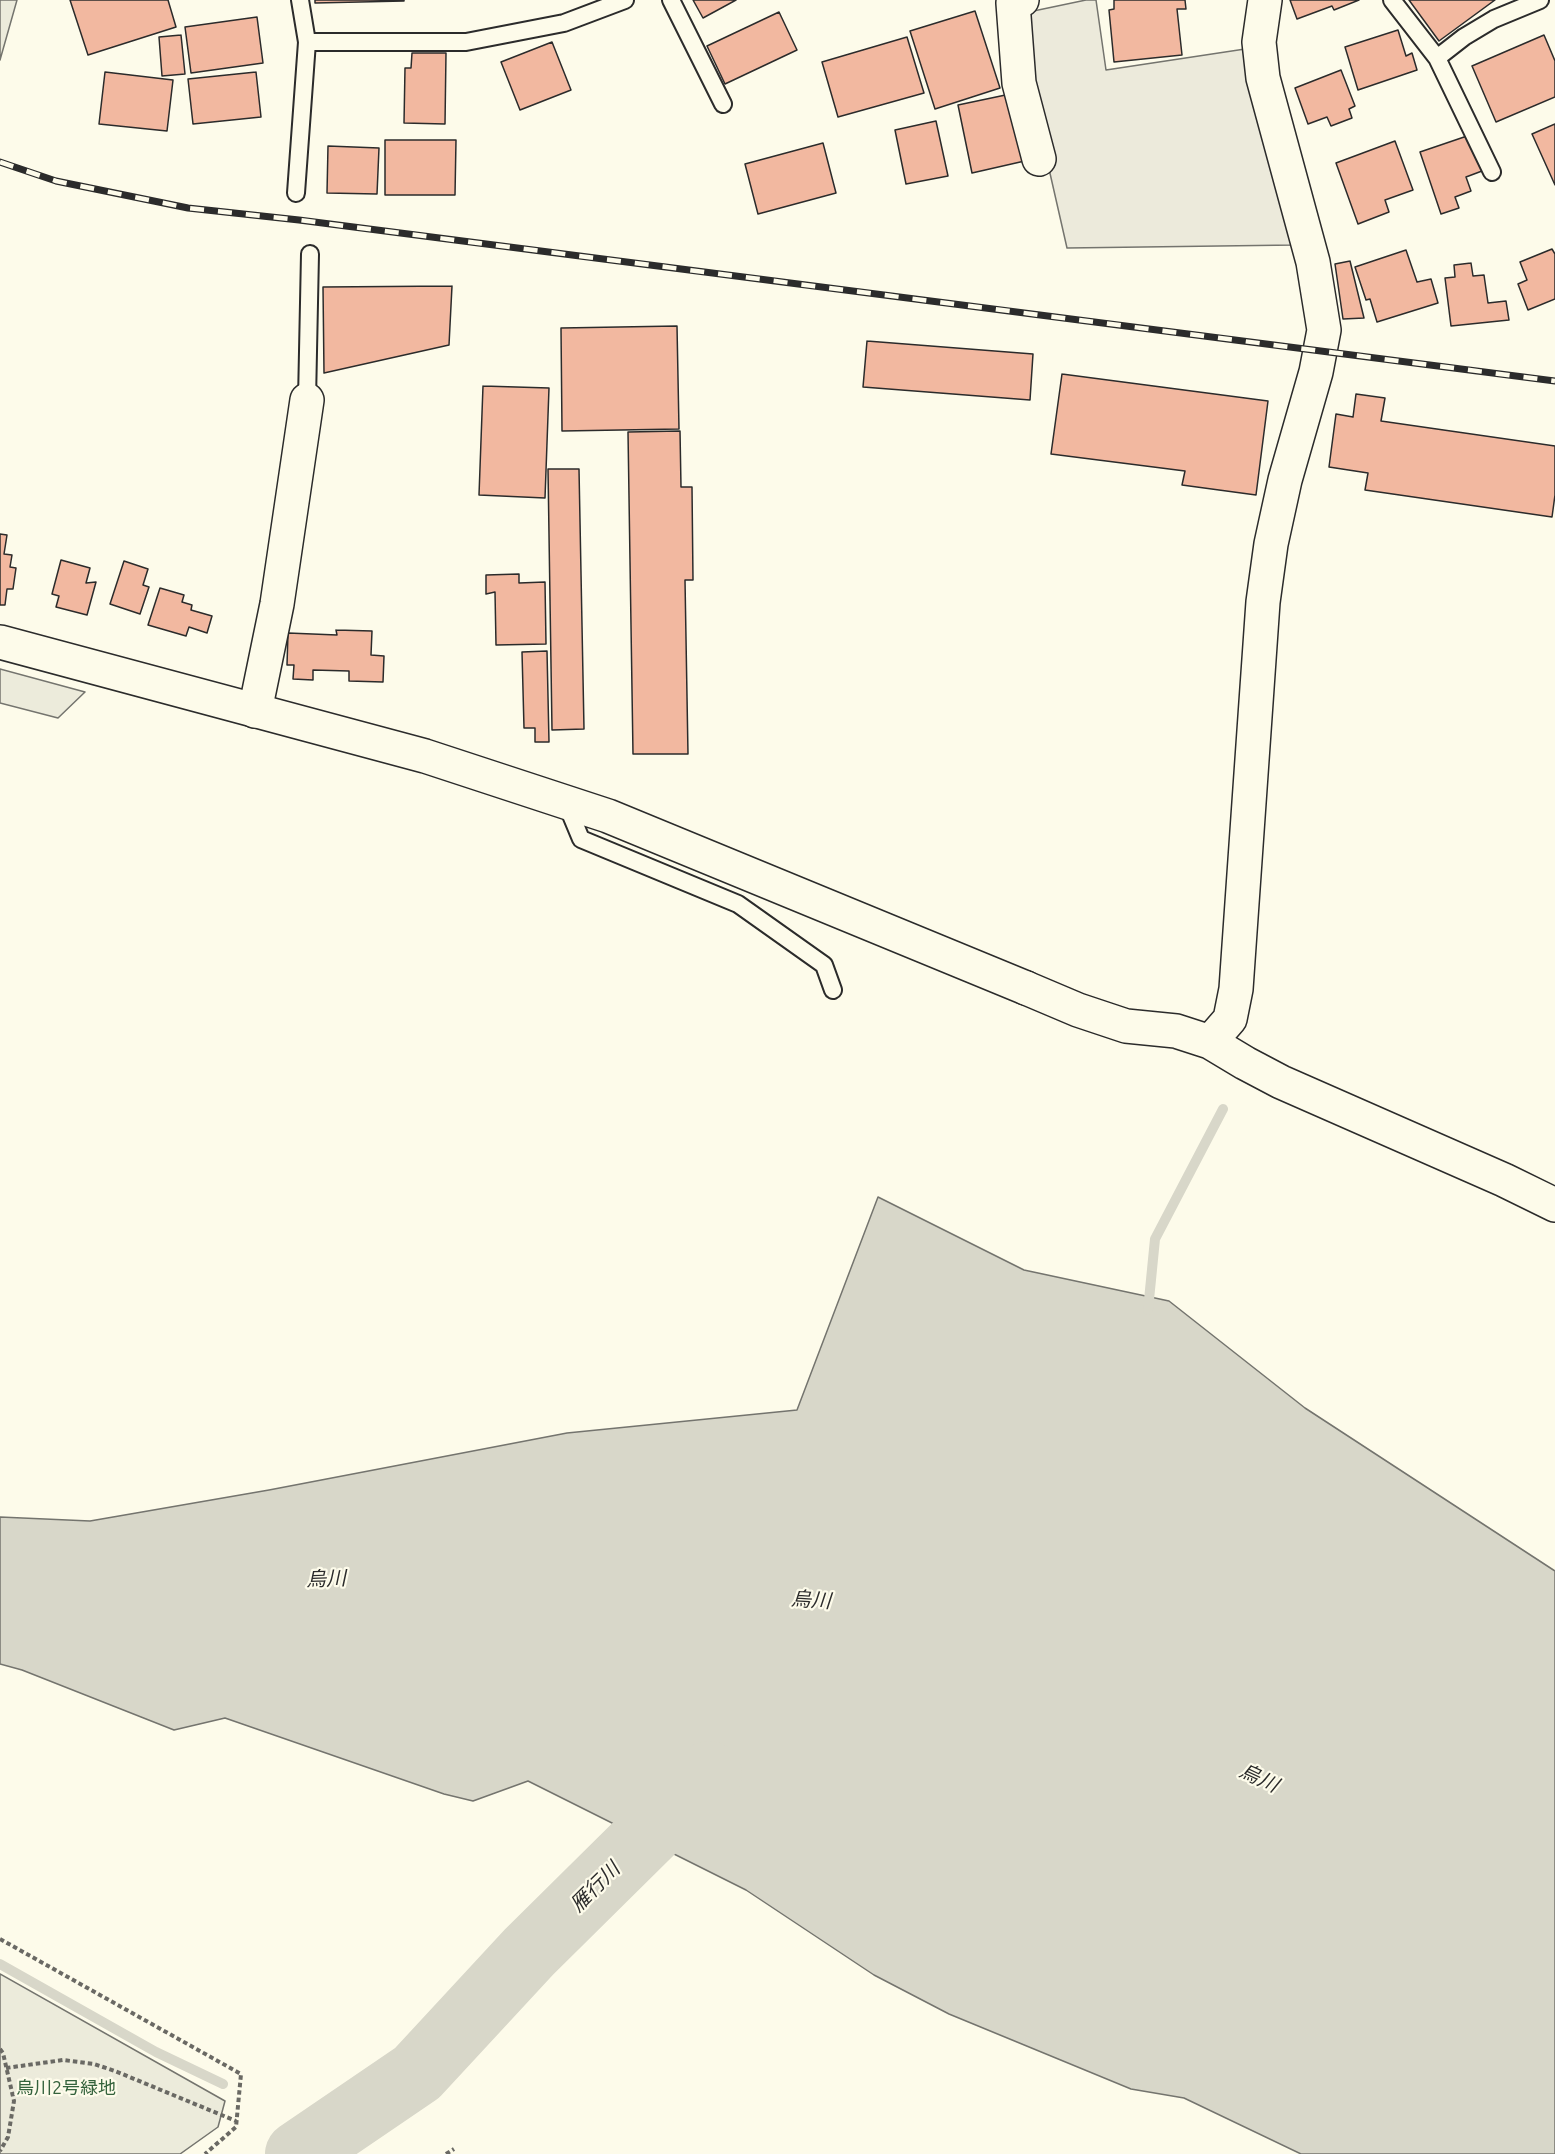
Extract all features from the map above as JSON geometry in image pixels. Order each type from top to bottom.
[{"type":"street","points":[[1022,0],[1013,3],[1018,83],[1039,159]]},
{"type":"street","points":[[1210,1041],[1230,1019],[1236,989],[1263,602],[1271,544],[1285,480],[1316,372],[1324,330],[1313,262],[1263,78],[1260,42],[1265,0]]},
{"type":"street","points":[[255,711],[277,604],[307,400]]},
{"type":"street","points":[[0,642],[425,756],[608,816],[1078,1010],[1126,1026],[1176,1031],[1210,1041],[1281,1082],[1504,1180],[1555,1205]]},
{"type":"lane","points":[[296,193],[308,42],[300,0]]},
{"type":"lane","points":[[308,42],[466,42],[564,23],[625,0]]},
{"type":"lane","points":[[671,0],[723,104]]},
{"type":"lane","points":[[1392,0],[1437,58],[1492,172]]},
{"type":"lane","points":[[1437,58],[1464,37],[1494,19],[1540,0]]},
{"type":"lane","points":[[307,400],[310,254]]},
{"type":"lane","points":[[566,802],[582,839],[738,904],[824,964],[833,990]]},
{"type":"path","points":[[0,1939],[241,2074],[236,2127],[204,2154]]},
{"type":"path","points":[[0,2049],[3,2053],[14,2101],[8,2137],[0,2151]]},
{"type":"path","points":[[6,2068],[63,2060],[94,2064],[236,2121]]},
{"type":"path","points":[[446,2154],[454,2149]]},
{"type":"green space","points":[[0,0],[17,0],[0,60]]},
{"type":"green space","points":[[0,669],[85,692],[58,718],[0,703]]},
{"type":"green space","name":"烏川2号緑地","points":[[0,1974],[225,2101],[218,2127],[180,2154],[0,2154]]},
{"type":"shaded area","points":[[1096,0],[1106,70],[1245,49],[1295,245],[1067,248],[1029,81],[1024,13]]},
{"type":"water","name":"烏川","points":[[878,1197],[1024,1270],[1169,1301],[1305,1408],[1555,1571],[1555,2154],[1301,2154],[1184,2098],[1131,2089],[949,2014],[874,1975],[746,1890],[528,1781],[473,1801],[444,1794],[225,1718],[174,1730],[22,1670],[0,1664],[0,1517],[90,1521],[269,1490],[567,1433],[797,1410]]},
{"type":"building","points":[[70,0],[168,0],[176,27],[88,55]]},
{"type":"building","points":[[315,0],[404,0],[404,1],[315,3]]},
{"type":"building","points":[[693,0],[736,0],[703,18]]},
{"type":"building","points":[[1114,0],[1185,0],[1186,9],[1177,9],[1182,55],[1114,62],[1109,10],[1114,9]]},
{"type":"building","points":[[1290,0],[1359,0],[1334,10],[1332,6],[1297,19]]},
{"type":"building","points":[[1409,0],[1495,0],[1439,41]]},
{"type":"building","points":[[975,11],[1000,88],[935,109],[910,31]]},
{"type":"building","points":[[779,12],[797,50],[725,84],[707,46]]},
{"type":"building","points":[[257,17],[263,63],[191,73],[185,27]]},
{"type":"building","points":[[1398,30],[1406,56],[1412,53],[1417,70],[1358,90],[1345,47]]},
{"type":"building","points":[[181,35],[185,74],[162,76],[159,37]]},
{"type":"building","points":[[1544,35],[1555,61],[1555,97],[1496,122],[1472,66]]},
{"type":"building","points":[[907,37],[924,93],[838,117],[822,62]]},
{"type":"building","points":[[552,42],[571,90],[520,110],[501,62]]},
{"type":"building","points":[[412,53],[446,53],[445,124],[404,123],[405,68],[411,68]]},
{"type":"building","points":[[1341,70],[1355,106],[1349,109],[1352,118],[1331,126],[1327,117],[1308,124],[1295,88]]},
{"type":"building","points":[[105,72],[173,80],[167,131],[99,124]]},
{"type":"building","points":[[256,72],[261,117],[193,124],[188,79]]},
{"type":"building","points":[[1015,93],[1029,160],[972,173],[958,105]]},
{"type":"building","points":[[936,121],[948,176],[906,184],[895,130]]},
{"type":"building","points":[[1555,124],[1555,185],[1532,134]]},
{"type":"building","points":[[1470,135],[1482,171],[1466,177],[1471,191],[1455,197],[1459,208],[1441,214],[1420,152]]},
{"type":"building","points":[[385,140],[456,140],[455,195],[385,195]]},
{"type":"building","points":[[1395,141],[1413,190],[1385,200],[1389,212],[1358,224],[1336,163]]},
{"type":"building","points":[[823,143],[836,193],[758,214],[745,164]]},
{"type":"building","points":[[328,146],[379,148],[377,194],[327,193]]},
{"type":"building","points":[[1552,249],[1555,254],[1555,299],[1528,310],[1518,284],[1527,280],[1520,262]]},
{"type":"building","points":[[1406,250],[1417,282],[1431,279],[1438,303],[1377,322],[1370,299],[1366,300],[1355,267]]},
{"type":"building","points":[[1350,261],[1364,318],[1343,319],[1335,264]]},
{"type":"building","points":[[1471,263],[1473,276],[1484,275],[1488,303],[1506,301],[1509,320],[1451,326],[1445,278],[1455,277],[1454,265]]},
{"type":"building","points":[[452,286],[449,345],[324,373],[323,287]]},
{"type":"building","points":[[677,326],[679,429],[562,431],[561,328]]},
{"type":"building","points":[[867,341],[1033,354],[1030,400],[863,387]]},
{"type":"building","points":[[1062,374],[1268,401],[1256,495],[1182,485],[1185,471],[1051,454]]},
{"type":"building","points":[[483,386],[549,388],[545,498],[479,495]]},
{"type":"building","points":[[1356,394],[1385,398],[1381,421],[1555,446],[1555,495],[1552,517],[1365,490],[1368,473],[1329,467],[1336,414],[1353,417]]},
{"type":"building","points":[[680,431],[681,487],[692,487],[693,580],[685,580],[688,754],[633,754],[628,432]]},
{"type":"building","points":[[548,469],[579,469],[584,729],[552,730]]},
{"type":"building","points":[[0,534],[7,535],[4,554],[12,555],[10,567],[16,568],[13,589],[7,589],[5,605],[0,605]]},
{"type":"building","points":[[61,560],[90,568],[86,583],[96,582],[87,615],[56,607],[59,596],[52,594]]},
{"type":"building","points":[[124,561],[148,569],[143,585],[149,587],[140,614],[110,604]]},
{"type":"building","points":[[519,574],[519,583],[545,582],[546,644],[496,645],[495,592],[486,594],[486,575]]},
{"type":"building","points":[[160,588],[184,595],[182,602],[192,605],[191,610],[212,616],[207,633],[189,627],[186,636],[148,625]]},
{"type":"building","points":[[336,630],[372,631],[371,655],[384,656],[383,682],[349,681],[349,671],[313,670],[313,680],[293,679],[294,665],[287,665],[288,633],[337,635]]},
{"type":"building","points":[[547,651],[549,742],[535,742],[535,728],[524,728],[522,652]]},
{"type":"waterway","points":[[1148,1310],[1155,1239],[1223,1109]]},
{"type":"waterway","name":"雁行川","points":[[298,2154],[417,2073],[529,1952],[709,1774]]},
{"type":"waterway","points":[[0,1964],[156,2052],[223,2084]]},
{"type":"railway","points":[[0,162],[56,181],[188,208],[299,220],[1555,381]]}]
